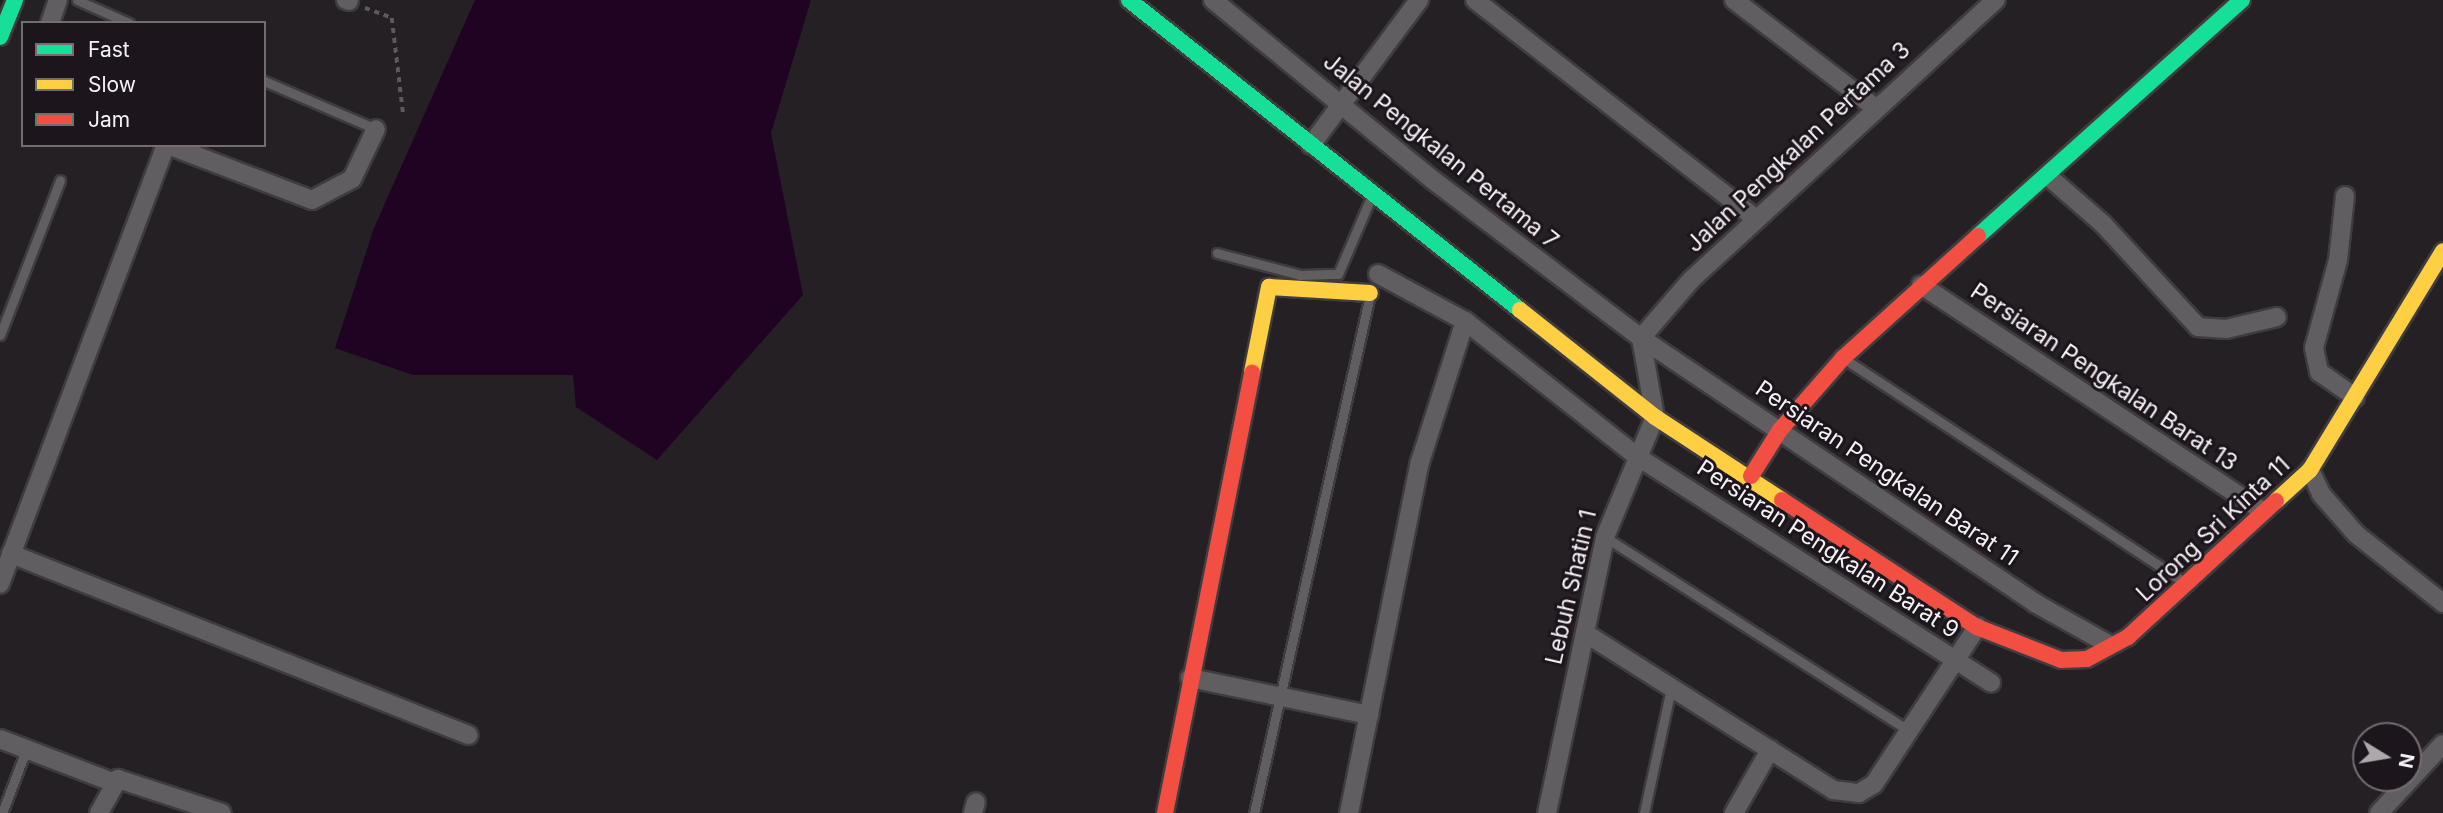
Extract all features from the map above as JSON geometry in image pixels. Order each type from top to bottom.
[{"type":"street","points":[[0,37],[15,0]]},
{"type":"street","points":[[51,21],[58,0]]},
{"type":"street","name":"Lorong Sri Kinta 11","points":[[1129,0],[1655,417],[1751,477],[1977,627],[2061,660],[2087,659],[2108,644],[2128,637],[2260,510],[2310,470],[2443,251]]},
{"type":"street","name":"Jalan Pengkalan Pertama 7","points":[[1213,0],[1341,101],[1433,180],[1642,338]]},
{"type":"street","points":[[1311,145],[1341,101],[1419,0]]},
{"type":"street","points":[[1475,0],[1756,219]]},
{"type":"street","points":[[1734,0],[1876,108]]},
{"type":"street","name":"Jalan Pengkalan Pertama 3","points":[[1642,338],[1756,219],[1996,0]]},
{"type":"street","points":[[1751,477],[1780,430],[1843,358],[1921,285],[2049,177],[2242,0]]},
{"type":"street","points":[[172,147],[312,200],[352,178],[376,129]]},
{"type":"street","points":[[0,584],[166,147]]},
{"type":"street","points":[[2049,177],[2102,224],[2198,327],[2217,330],[2277,317]]},
{"type":"street","points":[[2345,196],[2338,260],[2314,348],[2319,372],[2354,397]]},
{"type":"street","name":"Persiaran Pengkalan Barat 9","points":[[1378,274],[1465,321],[1638,457],[1991,683]]},
{"type":"street","name":"Persiaran Pengkalan Barat 13","points":[[1921,285],[2260,510]]},
{"type":"street","points":[[1165,813],[1269,287],[1370,293]]},
{"type":"street","points":[[1349,813],[1420,462],[1465,321]]},
{"type":"street","points":[[1642,338],[1655,417]]},
{"type":"street","name":"Persiaran Pengkalan Barat 11","points":[[1642,338],[2035,603],[2108,644]]},
{"type":"street","name":"Lebuh Shatin 1","points":[[1548,813],[1605,537],[1655,417]]},
{"type":"street","points":[[2310,470],[2321,494],[2356,534],[2443,603]]},
{"type":"street","points":[[11,554],[468,735]]},
{"type":"street","points":[[1585,633],[1833,790],[1858,793],[1874,784],[1977,627]]},
{"type":"street","points":[[1190,678],[1368,715]]},
{"type":"street","points":[[0,739],[193,808],[222,813]]},
{"type":"street","points":[[2379,813],[2443,744]]},
{"type":"street","points":[[1734,813],[1770,750]]},
{"type":"street","points":[[99,813],[115,780]]},
{"type":"lane","points":[[77,0],[125,21]]},
{"type":"lane","points":[[266,82],[376,129]]},
{"type":"lane","points":[[0,335],[60,180]]},
{"type":"lane","points":[[1217,253],[1300,275],[1338,274],[1372,193]]},
{"type":"lane","points":[[1254,813],[1370,293],[1378,274]]},
{"type":"lane","points":[[1843,358],[2186,584]]},
{"type":"lane","points":[[1605,537],[1910,732]]},
{"type":"lane","points":[[1644,813],[1671,688]]},
{"type":"lane","points":[[2,813],[26,750]]},
{"type":"path","points":[[348,1],[392,18],[403,112]]},
{"type":"shaded area","points":[[475,0],[811,0],[771,133],[803,295],[657,460],[576,407],[573,375],[413,375],[335,348],[374,228]]},
{"type":"traffic: fast","points":[[0,37],[15,0]]},
{"type":"traffic: fast","points":[[1129,0],[1520,310]]},
{"type":"traffic: fast","points":[[1978,236],[2242,0]]},
{"type":"traffic: slow","points":[[2276,501],[2310,470],[2443,251]]},
{"type":"traffic: slow","points":[[1252,372],[1269,287],[1370,293]]},
{"type":"traffic: slow","points":[[1520,310],[1655,417],[1782,500]]},
{"type":"traffic: jam","points":[[1751,476],[1780,430],[1843,358],[1978,236]]},
{"type":"traffic: jam","points":[[1165,813],[1252,372]]},
{"type":"traffic: jam","points":[[1782,500],[1977,627],[2061,660],[2087,659],[2128,637],[2276,501]]}]
